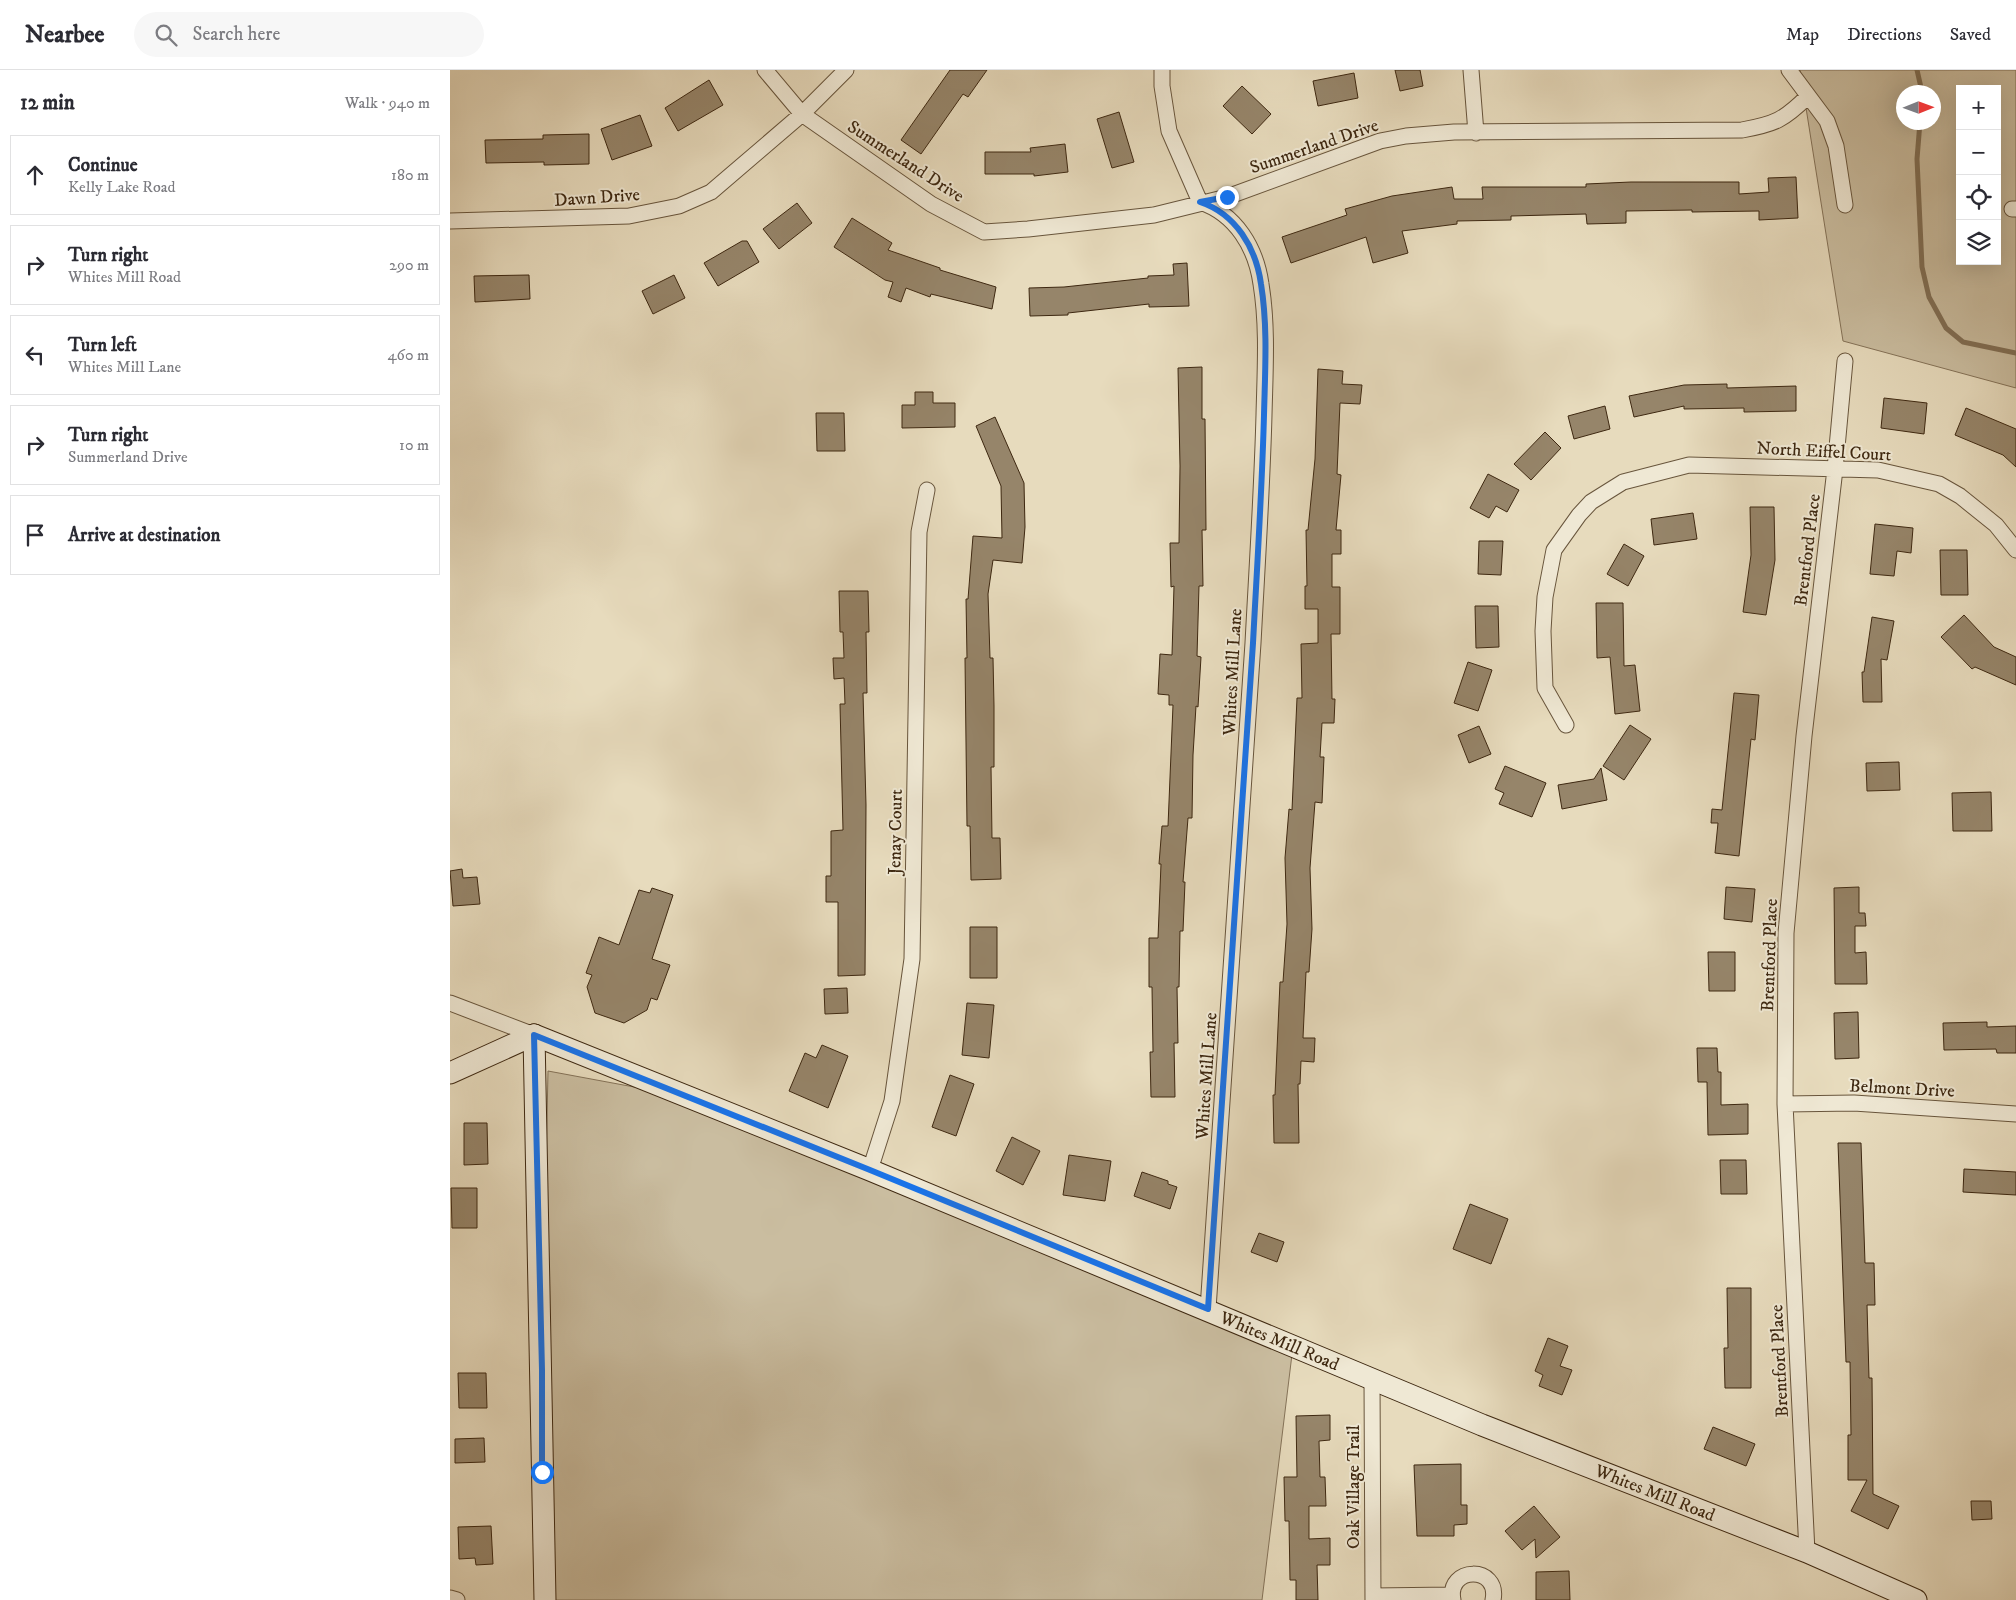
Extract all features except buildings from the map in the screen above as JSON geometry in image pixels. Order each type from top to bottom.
[{"type":"street","name":"Summerland Drive","points":[[765,70],[802,114],[931,204],[984,232],[1154,216],[1200,202],[1227,197],[1380,141],[1406,136],[1454,132],[1742,130],[1777,121],[1787,116],[1808,96]]},
{"type":"street","name":"Dawn Drive","points":[[450,221],[629,216],[679,206],[712,192],[802,114],[846,70]]},
{"type":"street","points":[[1162,70],[1162,86],[1169,131],[1200,202]]},
{"type":"street","points":[[1471,70],[1476,133]]},
{"type":"street","points":[[1789,70],[1828,121],[1836,146],[1845,205]]},
{"type":"street","name":"Whites Mill Lane","points":[[1200,202],[1214,207],[1249,241],[1261,282],[1266,354],[1263,468],[1236,915],[1208,1309]]},
{"type":"street","name":"Brentford Place","points":[[1806,1552],[1785,1104],[1786,933],[1804,736],[1835,469],[1845,361]]},
{"type":"street","name":"North Eiffel Court","points":[[1566,725],[1545,688],[1543,631],[1545,597],[1554,550],[1579,515],[1591,502],[1624,482],[1689,465],[1878,470],[1939,484],[1960,496],[1996,525],[2016,550]]},
{"type":"street","name":"Jenay Court","points":[[870,1170],[892,1100],[912,958],[919,532],[927,490]]},
{"type":"street","name":"Whites Mill Road","points":[[450,1003],[870,1170],[1208,1309],[1482,1425],[1806,1552],[1916,1600]]},
{"type":"street","points":[[450,1073],[534,1035],[545,1600]]},
{"type":"street","name":"Belmont Drive","points":[[1785,1104],[1872,1104],[2016,1114]]},
{"type":"street","name":"Oak Village Trail","points":[[1372,1378],[1373,1598],[1452,1597],[1453,1587],[1458,1580],[1465,1575],[1473,1573],[1488,1579],[1494,1594],[1493,1600]]},
{"type":"street","points":[[450,1598],[457,1600]]},
{"type":"shaded area","points":[[1800,70],[2016,70],[2016,388],[1843,341]]},
{"type":"shaded area","points":[[548,1071],[715,1102],[1294,1338],[1262,1600],[537,1600]]},
{"type":"waterway","points":[[1917,70],[1920,85]]},
{"type":"waterway","points":[[1919,130],[1917,159],[1922,267],[1929,297],[1946,328],[1963,342],[2016,353]]},
{"type":"route","points":[[542,1472],[542,1370],[534,1035],[1208,1309],[1236,925],[1263,468],[1266,354],[1261,282],[1249,241],[1231,220],[1214,207],[1200,202],[1227,197]]}]
